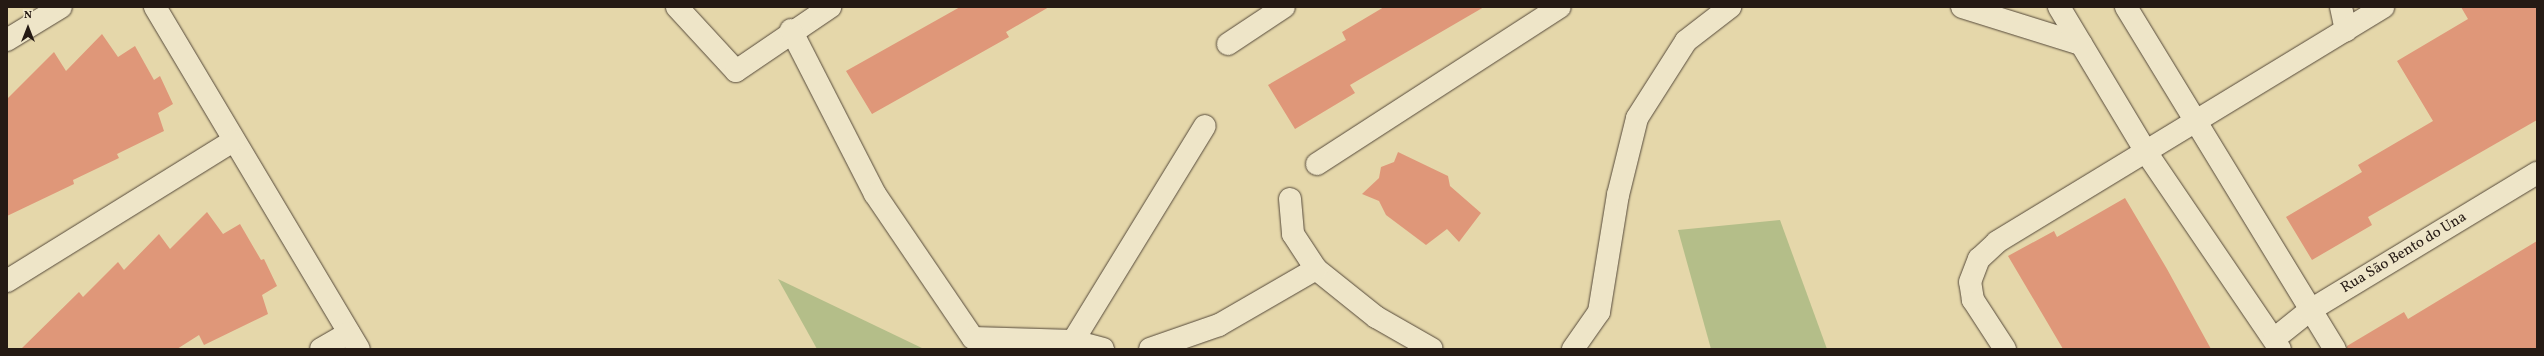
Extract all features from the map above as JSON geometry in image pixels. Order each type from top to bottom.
[{"type":"street","points":[[7,40],[61,7]]},
{"type":"street","points":[[155,7],[233,141],[354,341],[322,349]]},
{"type":"street","points":[[677,7],[736,71],[791,30],[830,7]]},
{"type":"street","points":[[1228,44],[1284,7]]},
{"type":"street","points":[[1316,164],[1560,7]]},
{"type":"street","points":[[1574,349],[1599,312],[1618,195],[1637,118],[1686,42],[1730,7]]},
{"type":"street","points":[[1962,7],[2081,44]]},
{"type":"street","points":[[2059,7],[2146,152],[2277,344]]},
{"type":"street","points":[[2126,7],[2196,118],[2309,311],[2335,349]]},
{"type":"street","points":[[2341,7],[2346,30]]},
{"type":"street","points":[[2005,349],[1973,300],[1970,282],[1979,259],[2019,225],[2146,152],[2196,118],[2383,7]]},
{"type":"street","points":[[791,30],[875,194],[973,338],[1073,341],[1103,349]]},
{"type":"street","points":[[1073,341],[1205,126]]},
{"type":"street","points":[[7,281],[233,141]]},
{"type":"street","name":"Rua São Bento do Una","points":[[2277,344],[2309,311],[2537,173]]},
{"type":"street","points":[[1290,199],[1293,234],[1316,268],[1376,317],[1432,349]]},
{"type":"street","points":[[1150,349],[1219,325],[1316,268]]},
{"type":"green space","points":[[1780,220],[1827,349],[1711,349],[1678,230]]},
{"type":"green space","points":[[778,279],[924,349],[817,349]]},
{"type":"building","points":[[960,7],[1049,7],[1006,32],[1009,37],[872,114],[846,71]]},
{"type":"building","points":[[1384,7],[1484,7],[1350,85],[1355,93],[1295,129],[1268,85],[1346,40],[1342,32]]},
{"type":"building","points":[[2461,7],[2537,7],[2537,120],[2368,217],[2372,225],[2312,260],[2286,217],[2362,172],[2358,165],[2433,121],[2397,61],[2468,19]]},
{"type":"building","points":[[102,34],[118,57],[135,46],[154,80],[160,76],[173,104],[158,113],[164,131],[117,154],[119,158],[73,180],[74,184],[7,216],[7,99],[54,52],[66,71]]},
{"type":"building","points":[[1398,152],[1448,176],[1450,186],[1481,213],[1459,242],[1447,229],[1426,245],[1386,215],[1379,201],[1362,194],[1379,178],[1381,167],[1394,162]]},
{"type":"building","points":[[2125,198],[2167,269],[2211,349],[2063,349],[2008,256],[2054,231],[2057,237]]},
{"type":"building","points":[[207,212],[223,234],[240,224],[261,260],[264,259],[277,286],[262,295],[268,314],[204,345],[199,335],[177,349],[21,349],[79,292],[83,297],[118,262],[124,270],[159,234],[170,249]]},
{"type":"building","points":[[2537,241],[2537,349],[2347,349],[2347,346],[2404,312],[2408,319]]}]
